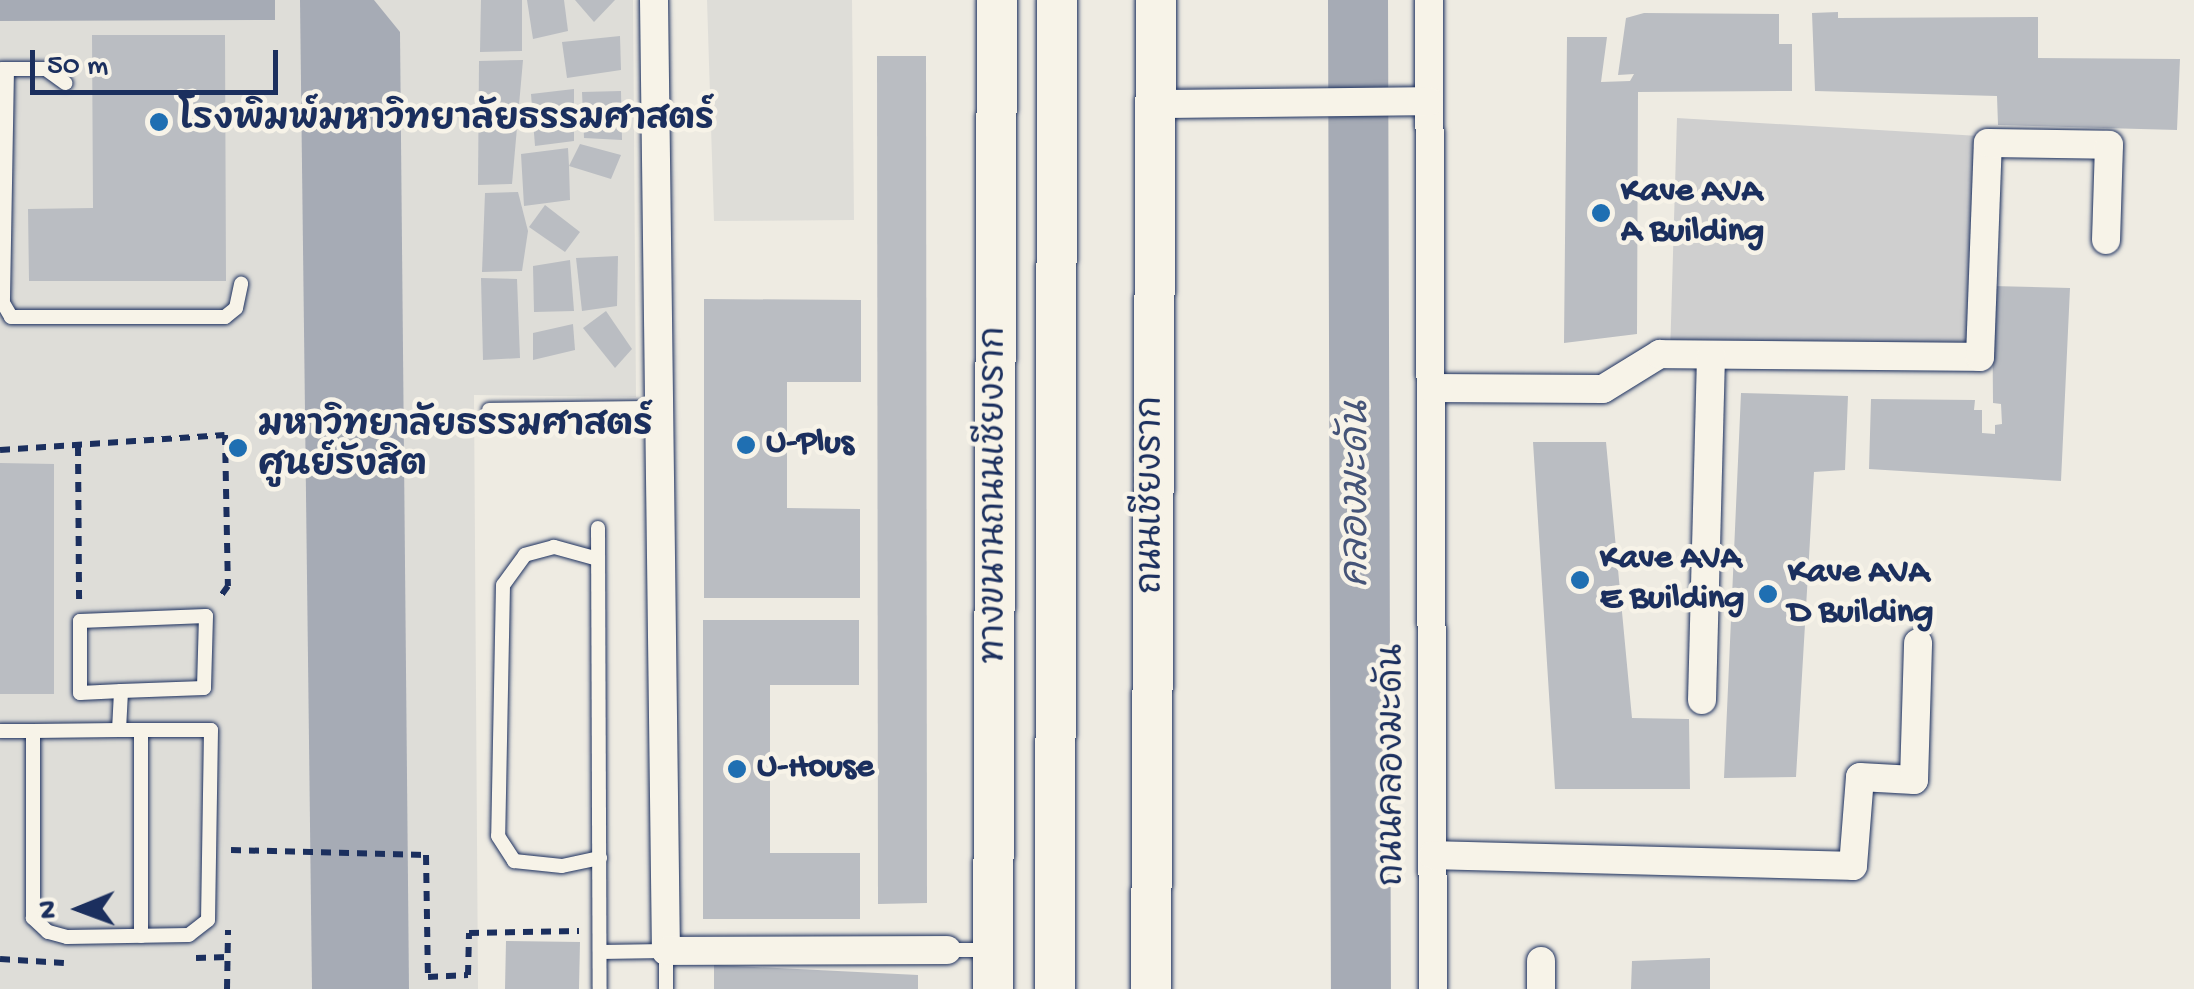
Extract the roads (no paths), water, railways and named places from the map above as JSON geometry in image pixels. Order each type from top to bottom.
[{"type":"main road","name":"ทางขนานถนนเชียงราก","points":[[993,970],[998,0]]},
{"type":"main road","points":[[1055,989],[1057,0]]},
{"type":"main road","name":"ถนนเชียงราก","points":[[1151,989],[1156,0]]},
{"type":"street","points":[[654,0],[666,951],[947,950]]},
{"type":"street","name":"ถนนคลองมะดัน","points":[[1429,0],[1419,101],[1430,388],[1433,989]]},
{"type":"street","points":[[1156,104],[1419,101]]},
{"type":"street","points":[[1430,388],[1603,388],[1648,357],[1980,357],[1988,143],[2109,145],[2106,240]]},
{"type":"street","points":[[1702,700],[1711,355]]},
{"type":"street","points":[[1433,855],[1853,866],[1860,776],[1914,780],[1918,642]]},
{"type":"lane","points":[[65,83],[46,69],[4,69],[2,303],[10,317],[225,317],[236,308],[241,284]]},
{"type":"lane","points":[[489,410],[660,408]]},
{"type":"lane","points":[[598,528],[600,989]]},
{"type":"lane","points":[[598,560],[554,547],[525,555],[503,585],[498,836],[514,861],[562,866],[600,858]]},
{"type":"lane","points":[[206,616],[204,688],[121,691],[80,693],[80,620],[206,616]]},
{"type":"lane","points":[[119,730],[121,691]]},
{"type":"lane","points":[[141,730],[141,936]]},
{"type":"lane","points":[[0,731],[211,730],[208,920],[190,935],[68,937],[48,932],[33,918],[32,731]]},
{"type":"lane","points":[[947,950],[993,970]]},
{"type":"lane","points":[[600,952],[666,951],[666,989]]},
{"type":"waterway","name":"คลองมะดัน","points":[[1358,0],[1361,989]]},
{"type":"place","name":"โรงพิมพ์มหาวิทยาลัยธรรมศาสตร์","points":[[159,122]]},
{"type":"place","name":"Kave AVA A Building","points":[[1601,213]]},
{"type":"place","name":"U-Plus","points":[[746,445]]},
{"type":"place","name":"มหาวิทยาลัยธรรมศาสตร์ ศูนย์รังสิต","points":[[238,448]]},
{"type":"place","name":"Kave AVA E Building","points":[[1580,580]]},
{"type":"place","name":"Kave AVA D Building","points":[[1768,594]]},
{"type":"place","name":"U-House","points":[[737,769]]}]
